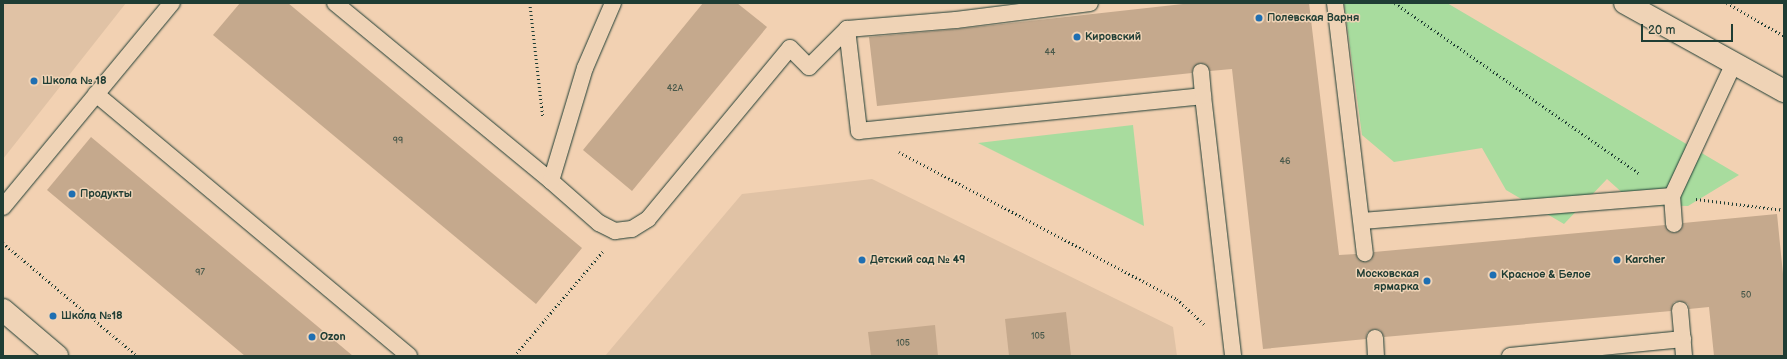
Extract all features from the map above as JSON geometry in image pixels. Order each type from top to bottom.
[{"type":"street","points":[[1625,3],[1784,91]]},
{"type":"street","points":[[3,310],[57,356]]},
{"type":"lane","points":[[3,207],[172,3]]},
{"type":"lane","points":[[334,3],[551,181],[599,223],[611,230],[620,231],[638,227],[648,219],[790,48],[809,67],[847,29],[956,20],[1090,3]]},
{"type":"lane","points":[[551,181],[585,68],[613,3]]},
{"type":"lane","points":[[1335,3],[1365,253]]},
{"type":"lane","points":[[847,29],[859,131],[1204,96]]},
{"type":"lane","points":[[1674,224],[1672,196],[1734,63]]},
{"type":"lane","points":[[1201,72],[1233,356]]},
{"type":"lane","points":[[96,94],[409,356]]},
{"type":"lane","points":[[1362,221],[1672,196]]},
{"type":"lane","points":[[1680,310],[1684,356]]},
{"type":"lane","points":[[1374,338],[1376,356]]},
{"type":"lane","points":[[1510,356],[1683,339]]},
{"type":"path","points":[[530,3],[544,119]]},
{"type":"path","points":[[1395,3],[1672,196],[1784,210]]},
{"type":"path","points":[[1727,3],[1784,36]]},
{"type":"path","points":[[859,131],[1177,299],[1210,331]]},
{"type":"path","points":[[514,356],[620,231]]},
{"type":"path","points":[[3,243],[137,356]]},
{"type":"shaded area","name":"Школа № 18","points":[[3,3],[126,3],[3,159]]},
{"type":"shaded area","name":"Детский сад № 49","points":[[872,179],[1173,327],[1177,356],[605,356],[742,194]]},
{"type":"green space","points":[[1344,3],[1447,3],[1739,175],[1688,206],[1636,205],[1607,179],[1564,224],[1506,190],[1482,148],[1394,162],[1362,135]]},
{"type":"green space","points":[[1133,125],[1144,226],[978,143]]},
{"type":"building","points":[[240,3],[288,3],[582,248],[536,304],[213,35]]},
{"type":"building","points":[[703,3],[737,3],[767,27],[632,191],[583,150]]},
{"type":"building","points":[[1192,3],[1309,3],[1339,255],[1356,254],[1358,259],[1366,262],[1371,260],[1374,252],[1665,225],[1670,232],[1675,233],[1682,228],[1683,223],[1777,214],[1784,284],[1784,356],[1714,356],[1709,307],[1689,309],[1688,304],[1680,301],[1674,302],[1671,311],[1384,337],[1380,330],[1374,329],[1367,333],[1366,339],[1263,349],[1232,69],[1210,71],[1205,64],[1200,63],[1193,68],[1192,73],[877,106],[869,37],[957,29]]},
{"type":"building","points":[[91,137],[353,356],[245,356],[47,190]]},
{"type":"building","points":[[1066,312],[1071,356],[1009,356],[1005,319]]},
{"type":"building","points":[[935,325],[938,356],[871,356],[868,332]]},
{"type":"place","name":"Полевская Варня","points":[[1259,18]]},
{"type":"place","name":"Кировский","points":[[1077,37]]},
{"type":"place","name":"Школа № 18","points":[[34,81]]},
{"type":"place","name":"Продукты","points":[[72,194]]},
{"type":"place","name":"Детский сад № 49","points":[[862,260]]},
{"type":"place","name":"Karcher","points":[[1617,260]]},
{"type":"place","name":"Красное & Белое","points":[[1493,275]]},
{"type":"place","name":"Московская ярмарка","points":[[1427,281]]},
{"type":"place","name":"Школа №18","points":[[53,316]]},
{"type":"place","name":"Ozon","points":[[312,337]]}]
